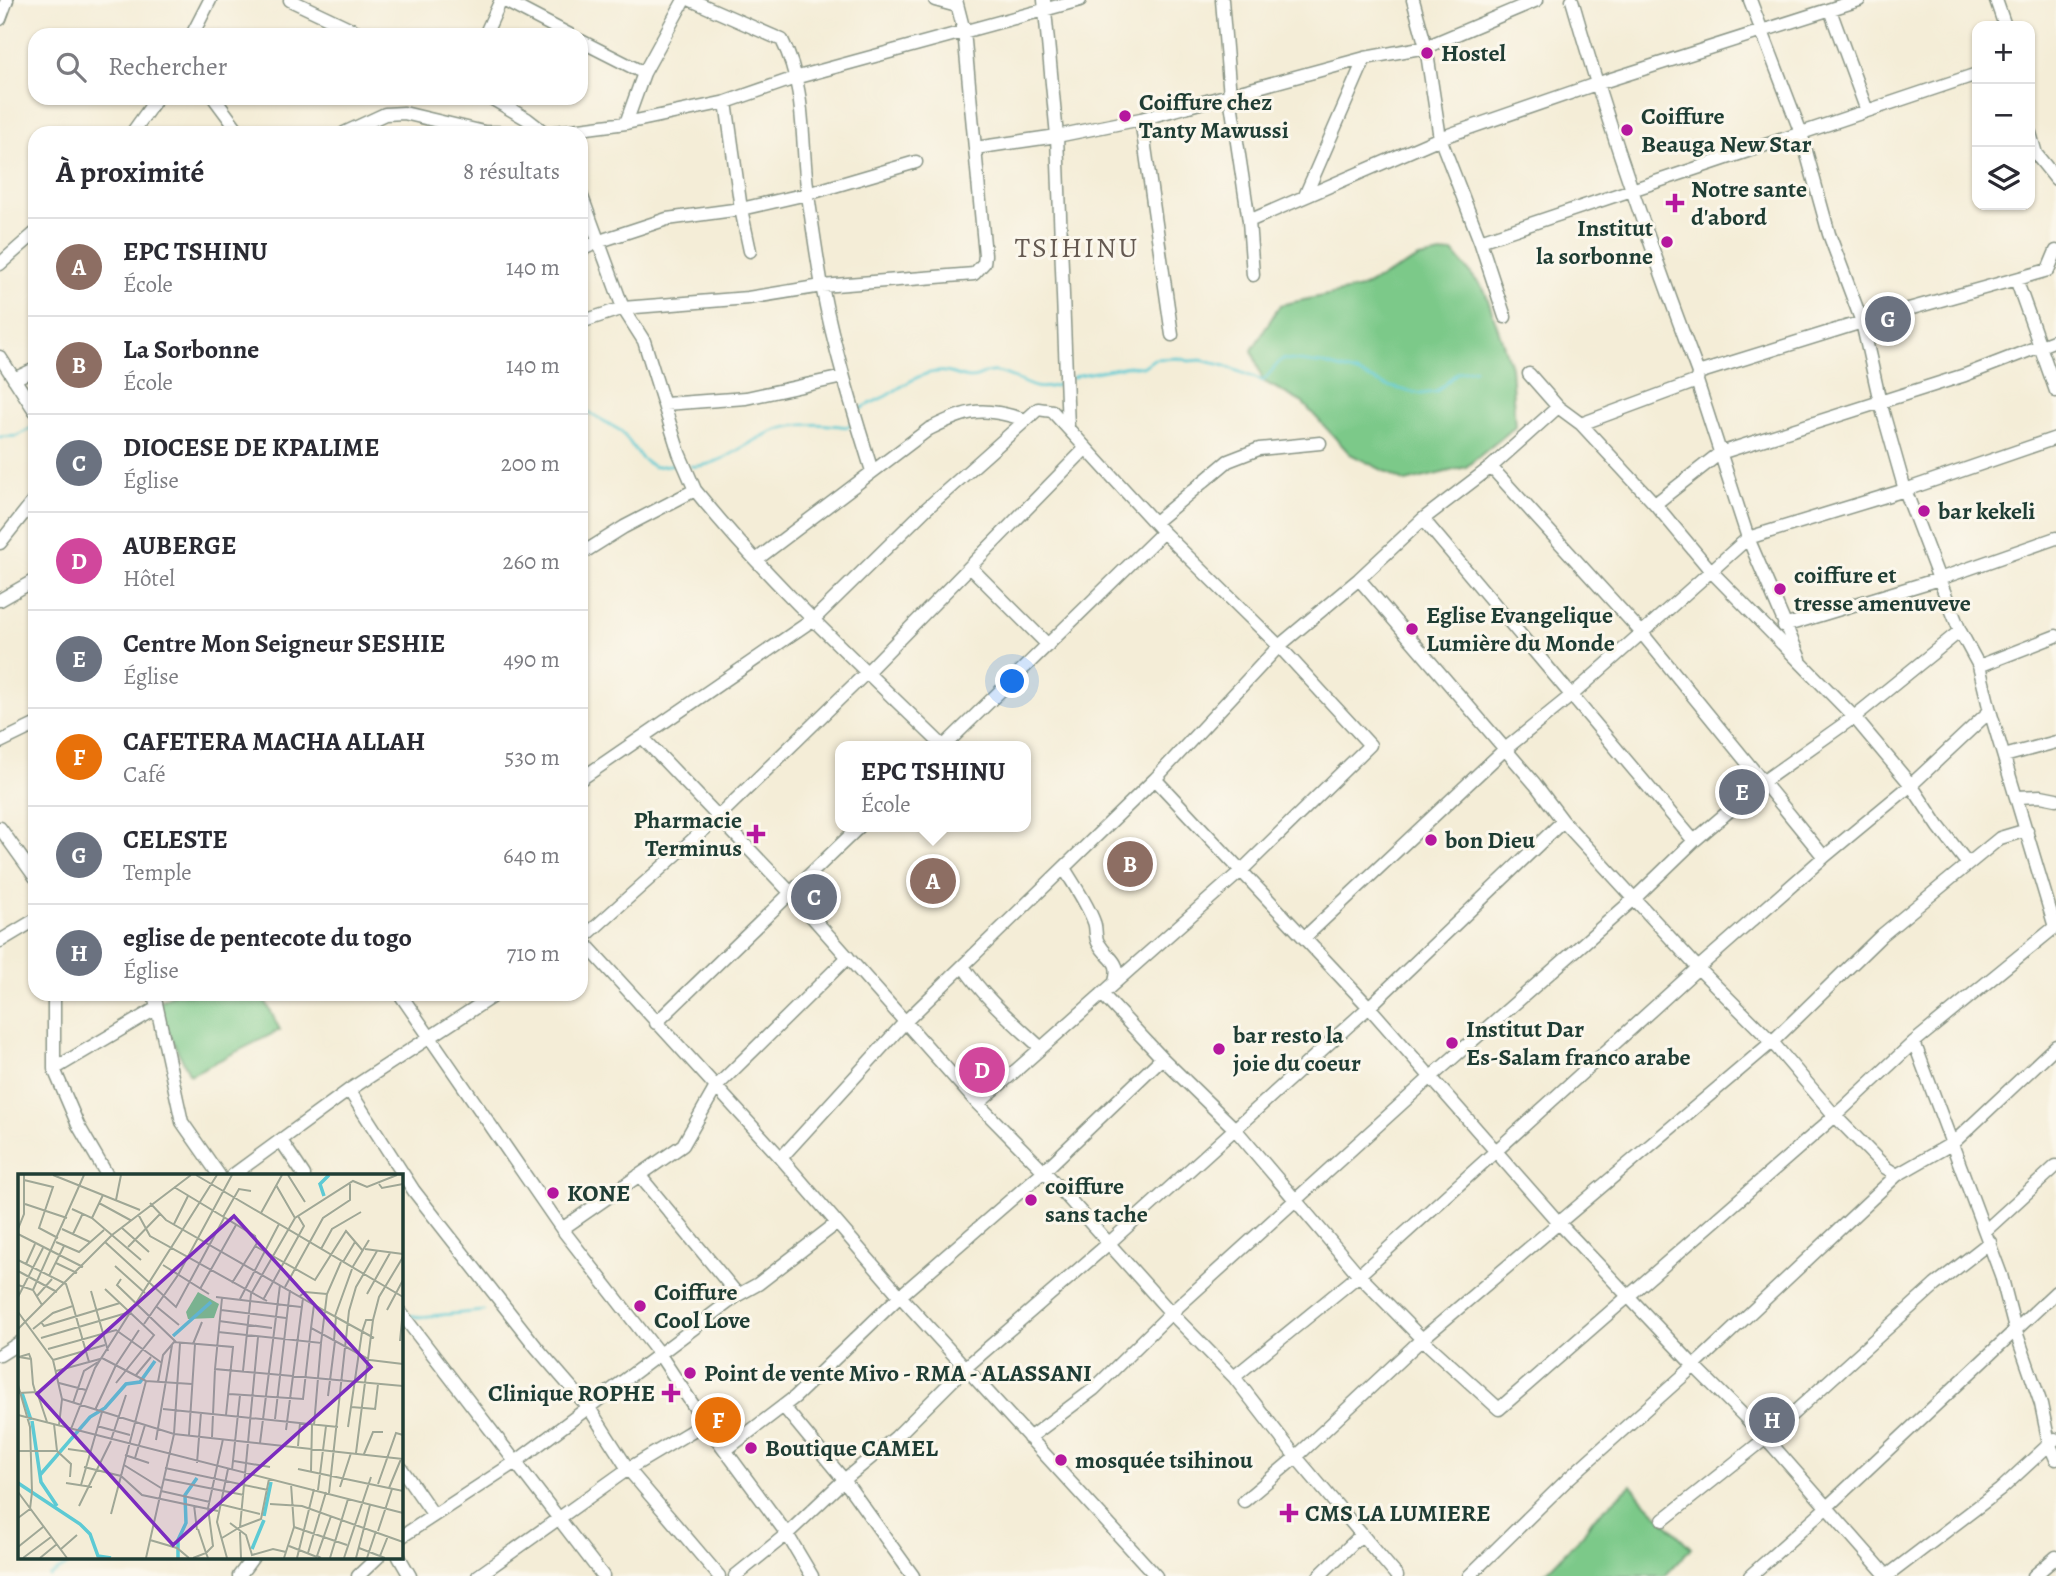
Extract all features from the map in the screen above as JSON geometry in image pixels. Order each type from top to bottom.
[{"type":"street","points":[[0,19],[6,0]]},
{"type":"street","points":[[196,28],[210,0]]},
{"type":"street","points":[[290,0],[349,28]]},
{"type":"street","points":[[488,28],[502,0],[556,28]]},
{"type":"street","points":[[626,123],[644,74],[684,0]]},
{"type":"street","points":[[691,0],[782,40],[798,77],[807,194],[822,286],[844,377],[872,471]]},
{"type":"street","points":[[588,319],[623,308],[748,298],[822,286],[974,274],[984,262],[985,255],[964,31],[956,3],[935,0]]},
{"type":"street","points":[[588,128],[726,102],[798,77],[964,31],[1045,5],[1080,0]]},
{"type":"street","points":[[1222,0],[1230,96],[1249,221],[1253,275]]},
{"type":"street","points":[[1413,0],[1426,47],[1440,138],[1480,241],[1505,317]]},
{"type":"street","points":[[975,148],[1141,120],[1365,58],[1426,47],[1537,0]]},
{"type":"street","points":[[1572,0],[1597,84],[1697,377],[1748,538],[1800,659]]},
{"type":"street","points":[[1102,994],[1162,1058],[1235,1129],[1359,1275],[1422,1339],[1499,1409],[1835,1115],[1914,1042],[2056,928],[1990,711],[1979,666],[1960,631],[1905,490],[1880,402],[1862,322],[1829,234],[1801,133],[1750,0]]},
{"type":"street","points":[[1249,221],[1440,138],[1597,84],[1763,33],[1859,0]]},
{"type":"street","points":[[1996,0],[2003,21]]},
{"type":"street","points":[[1045,5],[1057,136],[1065,291],[1068,428]]},
{"type":"street","points":[[1830,10],[1867,111]]},
{"type":"street","points":[[588,45],[644,74]]},
{"type":"street","points":[[1305,196],[1365,58]]},
{"type":"street","points":[[1480,241],[1972,76]]},
{"type":"street","points":[[726,102],[741,209],[750,251]]},
{"type":"street","points":[[137,126],[152,105]]},
{"type":"street","points":[[219,105],[235,126]]},
{"type":"street","points":[[503,105],[540,126]]},
{"type":"street","points":[[360,126],[385,114],[404,113],[459,126]]},
{"type":"street","points":[[1141,120],[1171,335]]},
{"type":"street","points":[[2034,147],[2036,154],[2056,179]]},
{"type":"street","points":[[588,247],[667,219],[741,209],[807,194],[916,162]]},
{"type":"street","points":[[588,211],[623,308],[644,341],[679,453],[695,489],[724,526],[756,560],[938,741]]},
{"type":"street","points":[[0,264],[28,239]]},
{"type":"street","points":[[1581,424],[1697,377],[1862,322],[2048,270],[2056,251]]},
{"type":"street","points":[[2015,279],[2056,391]]},
{"type":"street","points":[[1654,505],[1720,453],[1965,375],[2056,340]]},
{"type":"street","points":[[0,357],[28,400]]},
{"type":"street","points":[[14,379],[28,372]]},
{"type":"street","points":[[1529,374],[1558,407],[1581,424],[1711,571],[1854,717],[1911,785],[1968,864]]},
{"type":"street","points":[[665,404],[747,398],[844,377]]},
{"type":"street","points":[[781,1158],[906,1021],[1155,779],[1279,646],[1359,579],[1423,519],[1492,467],[1558,407]]},
{"type":"street","points":[[588,774],[814,619],[926,509],[1038,409],[1052,411],[1159,527],[1279,646],[1370,745],[1242,870],[978,1104]]},
{"type":"street","points":[[756,560],[929,429],[960,414],[991,410],[1026,420]]},
{"type":"street","points":[[1304,938],[1504,750],[1572,695],[1748,538],[1905,490],[2056,438]]},
{"type":"street","points":[[948,741],[1048,645],[1159,527],[1228,461],[1259,449],[1320,443]]},
{"type":"street","points":[[588,934],[718,817],[867,672],[1086,449]]},
{"type":"street","points":[[1492,467],[1641,632],[1825,857]]},
{"type":"street","points":[[588,550],[695,489]]},
{"type":"street","points":[[0,543],[28,508]]},
{"type":"street","points":[[1423,519],[1693,841]]},
{"type":"street","points":[[1784,626],[1939,579],[2056,538]]},
{"type":"street","points":[[971,568],[1048,645]]},
{"type":"street","points":[[1359,579],[1535,784],[1563,821],[1698,968],[1772,1042],[1835,1115],[1886,1168],[1897,1175]]},
{"type":"street","points":[[0,600],[28,584]]},
{"type":"street","points":[[1029,1438],[1094,1390],[1171,1313],[1431,1077],[1634,899],[1693,841],[1764,781],[1854,717],[1960,631]]},
{"type":"street","points":[[1979,666],[2056,636]]},
{"type":"street","points":[[1234,1377],[1359,1275],[1698,968],[1911,785],[1990,711]]},
{"type":"street","points":[[0,742],[28,728]]},
{"type":"street","points":[[643,738],[790,892],[978,1104],[1044,1171],[1171,1313],[1234,1377],[1296,1457],[1397,1576]]},
{"type":"street","points":[[2004,757],[2056,742]]},
{"type":"street","points":[[1155,779],[1369,1007],[1559,1223],[1766,1438],[1887,1576],[2000,1490],[2052,1440]]},
{"type":"street","points":[[2017,797],[2041,796],[2056,799]]},
{"type":"street","points":[[735,1576],[787,1534],[844,1480],[896,1437],[965,1368],[1108,1244],[1369,1007],[1563,821]]},
{"type":"street","points":[[0,828],[28,867]]},
{"type":"street","points":[[1244,1501],[1296,1457],[1422,1339],[1772,1042],[1882,935],[2000,838],[2026,830]]},
{"type":"street","points":[[656,1023],[854,832]]},
{"type":"street","points":[[1064,868],[1088,908],[1096,926],[1097,941],[1115,963],[1115,982]]},
{"type":"street","points":[[0,941],[28,924]]},
{"type":"street","points":[[588,948],[781,1158],[965,1368],[1156,1576]]},
{"type":"street","points":[[562,1228],[682,1145],[716,1087],[848,957]]},
{"type":"street","points":[[963,966],[979,988],[1041,1048]]},
{"type":"street","points":[[54,1001],[54,1069],[78,1125],[106,1174]]},
{"type":"street","points":[[156,1001],[182,1122],[218,1174]]},
{"type":"street","points":[[405,1001],[562,1228],[660,1355],[705,1423],[727,1449],[787,1534],[812,1576]]},
{"type":"street","points":[[234,1174],[282,1142],[349,1090],[485,1001]]},
{"type":"street","points":[[54,1069],[157,1008]]},
{"type":"street","points":[[1914,1042],[1988,1236],[2056,1459]]},
{"type":"street","points":[[1469,1576],[1569,1478],[1694,1366],[1897,1175],[1953,1143],[2056,1046]]},
{"type":"street","points":[[727,1449],[783,1406],[900,1296],[1044,1171],[1162,1058]]},
{"type":"street","points":[[349,1090],[414,1191],[537,1348],[589,1408],[628,1469],[719,1576]]},
{"type":"street","points":[[282,1142],[303,1174]]},
{"type":"street","points":[[1663,1520],[1766,1438],[1988,1236],[2056,1166]]},
{"type":"street","points":[[639,1175],[738,1295]]},
{"type":"street","points":[[402,1536],[432,1514],[517,1461],[838,1223]]},
{"type":"street","points":[[1750,1576],[2056,1292]]},
{"type":"street","points":[[402,1314],[603,1576]]},
{"type":"street","points":[[0,1355],[18,1344]]},
{"type":"street","points":[[783,1406],[844,1480],[907,1574]]},
{"type":"street","points":[[478,1576],[628,1469],[705,1423]]},
{"type":"street","points":[[402,1469],[432,1514]]},
{"type":"street","points":[[1319,1576],[1361,1535]]},
{"type":"street","points":[[2034,1576],[2056,1557]]},
{"type":"street","points":[[239,1576],[252,1558]]},
{"type":"street","points":[[358,1576],[377,1558]]},
{"type":"street","points":[[400,1558],[410,1576]]},
{"type":"green space","points":[[1453,252],[1485,291],[1511,367],[1515,427],[1466,467],[1406,482],[1350,454],[1303,403],[1263,381],[1252,350],[1280,305],[1361,288],[1419,258]]},
{"type":"green space","points":[[160,1001],[266,1001],[280,1030],[190,1075],[154,1004]]},
{"type":"green space","points":[[1631,1485],[1691,1548],[1665,1576],[1542,1576],[1583,1534],[1592,1520]]},
{"type":"waterway","points":[[1072,378],[1128,366],[1143,367],[1154,359],[1178,358],[1222,365],[1263,381],[1282,359],[1324,364],[1357,373],[1387,386],[1421,394],[1436,392],[1458,372],[1475,369]]},
{"type":"waterway","points":[[858,411],[928,373],[948,373],[971,378],[996,372],[1042,388],[1063,383]]},
{"type":"waterway","points":[[588,412],[621,431],[642,459],[654,467],[677,464]]},
{"type":"waterway","points":[[691,466],[713,463],[767,434],[786,427],[812,424],[848,427],[853,420]]},
{"type":"waterway","points":[[0,437],[17,436],[28,430]]},
{"type":"waterway","points":[[407,1315],[418,1317],[484,1311]]},
{"type":"waterway","points":[[49,1576],[78,1559],[88,1558]]},
{"type":"place","name":"Hostel","points":[[1427,53]]},
{"type":"place","name":"Coiffure chez Tanty Mawussi","points":[[1125,116]]},
{"type":"place","name":"Coiffure Beauga New Star","points":[[1627,130]]},
{"type":"place","name":"Notre sante d'abord","points":[[1675,203]]},
{"type":"place","name":"Institut la sorbonne","points":[[1667,242]]},
{"type":"place","name":"CELESTE","points":[[1888,319]]},
{"type":"place","name":"bar kekeli","points":[[1924,511]]},
{"type":"place","name":"coiffure et tresse amenuveve","points":[[1780,589]]},
{"type":"place","name":"Eglise Evangelique Lumière du Monde","points":[[1412,629]]},
{"type":"place","name":"Centre Mon Seigneur SESHIE","points":[[1742,792]]},
{"type":"place","name":"Pharmacie Terminus","points":[[756,834]]},
{"type":"place","name":"bon Dieu","points":[[1431,840]]},
{"type":"place","name":"La Sorbonne","points":[[1130,864]]},
{"type":"place","name":"EPC TSHINU","points":[[933,881]]},
{"type":"place","name":"DIOCESE DE KPALIME","points":[[814,897]]},
{"type":"place","name":"Institut Dar Es-Salam franco arabe","points":[[1452,1043]]},
{"type":"place","name":"bar resto la joie du coeur","points":[[1219,1049]]},
{"type":"place","name":"AUBERGE","points":[[982,1070]]},
{"type":"place","name":"KONE","points":[[553,1193]]},
{"type":"place","name":"coiffure sans tache","points":[[1031,1200]]},
{"type":"place","name":"Coiffure Cool Love","points":[[640,1306]]},
{"type":"place","name":"Point de vente Mivo - RMA - ALASSANI","points":[[690,1373]]},
{"type":"place","name":"Clinique ROPHE","points":[[671,1393]]},
{"type":"place","name":"CAFETERA MACHA ALLAH","points":[[718,1420]]},
{"type":"place","name":"eglise de pentecote du togo","points":[[1772,1420]]},
{"type":"place","name":"Boutique CAMEL","points":[[751,1448]]},
{"type":"place","name":"mosquée tsihinou","points":[[1061,1460]]},
{"type":"place","name":"CMS LA LUMIERE","points":[[1289,1513]]},
{"type":"district","name":"TSIHINU","points":[[1077,248]]}]
